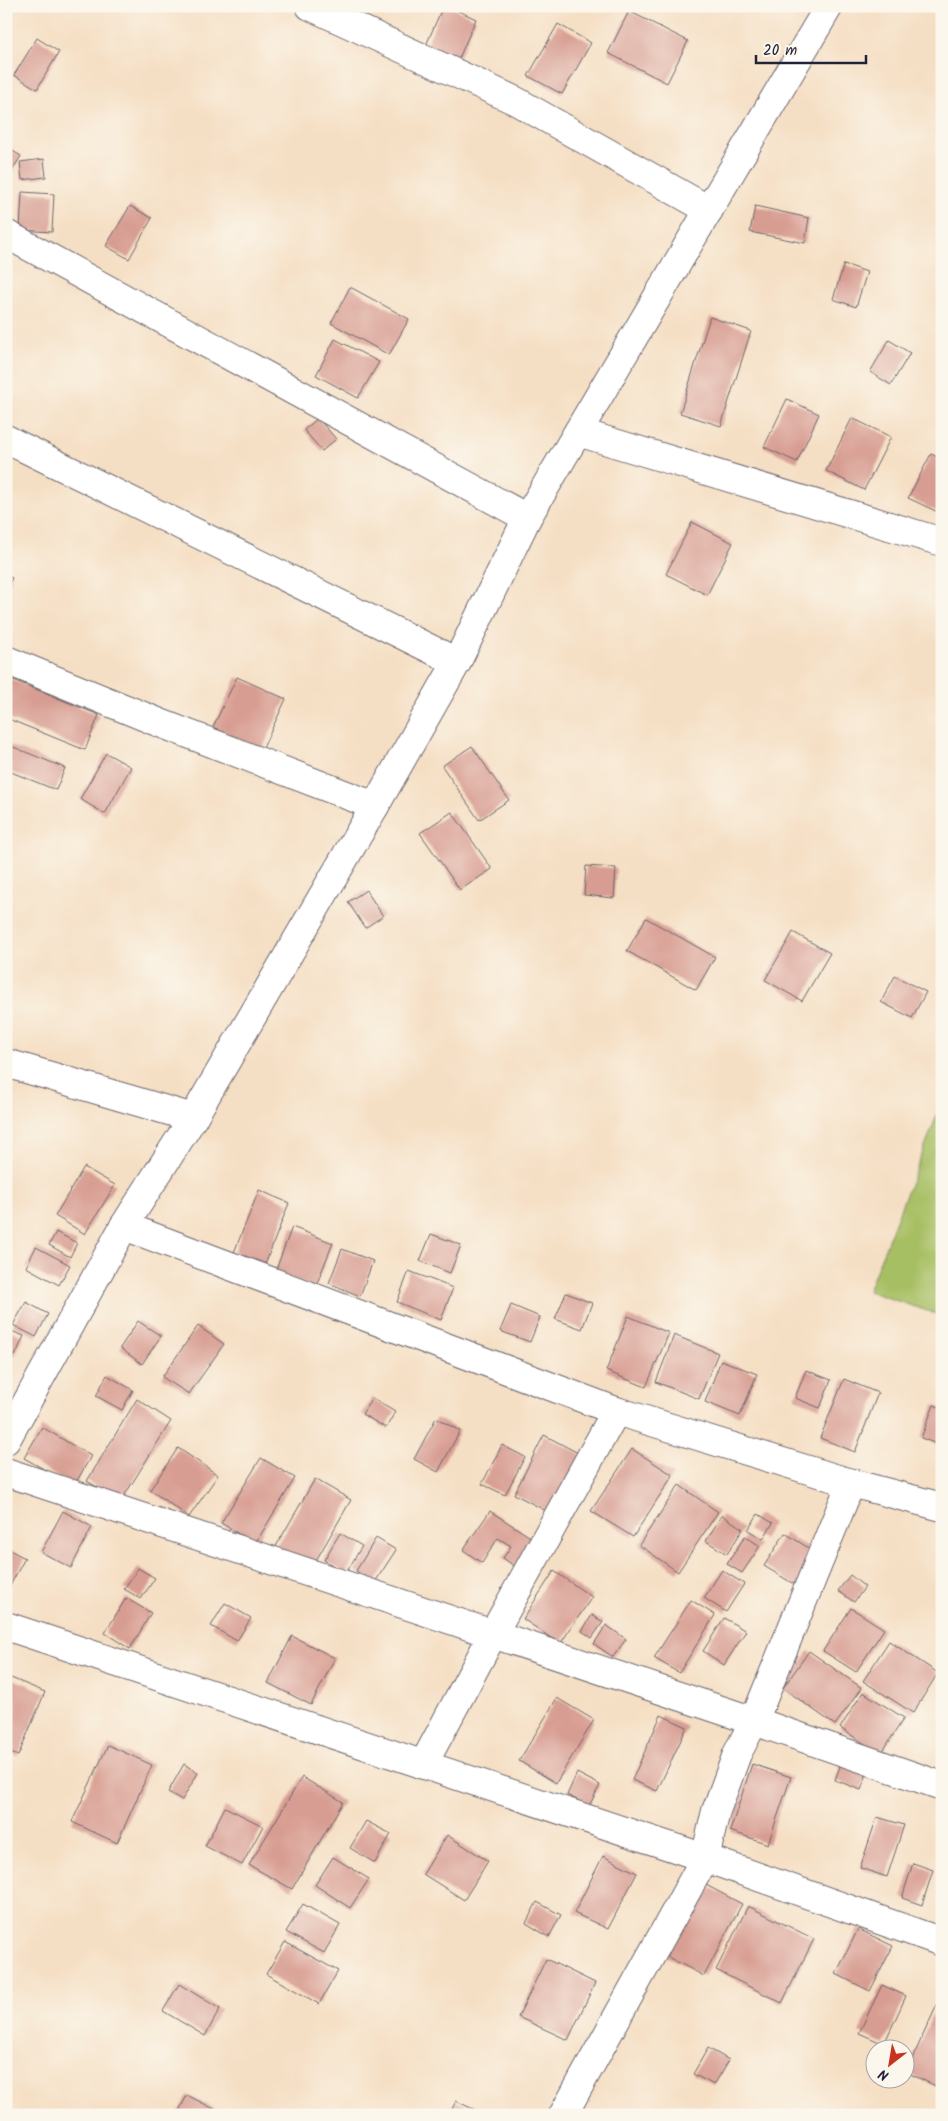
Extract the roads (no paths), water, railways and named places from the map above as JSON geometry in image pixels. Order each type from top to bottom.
[{"type":"street","points":[[310,6],[516,101],[709,210]]},
{"type":"street","points":[[6,1440],[124,1226],[193,1118],[457,662],[527,518],[828,6]]},
{"type":"street","points":[[6,234],[527,518]]},
{"type":"street","points":[[578,432],[942,542]]},
{"type":"street","points":[[6,439],[457,662]]},
{"type":"street","points":[[6,660],[160,723],[375,806]]},
{"type":"street","points":[[6,1063],[193,1118]]},
{"type":"street","points":[[124,1226],[616,1411],[851,1483],[942,1507]]},
{"type":"street","points":[[423,1765],[616,1411]]},
{"type":"street","points":[[6,1472],[754,1721],[942,1786]]},
{"type":"street","points":[[563,2115],[705,1858],[716,1811],[737,1754],[754,1721],[851,1483]]},
{"type":"street","points":[[6,1626],[705,1858],[942,1942]]}]
